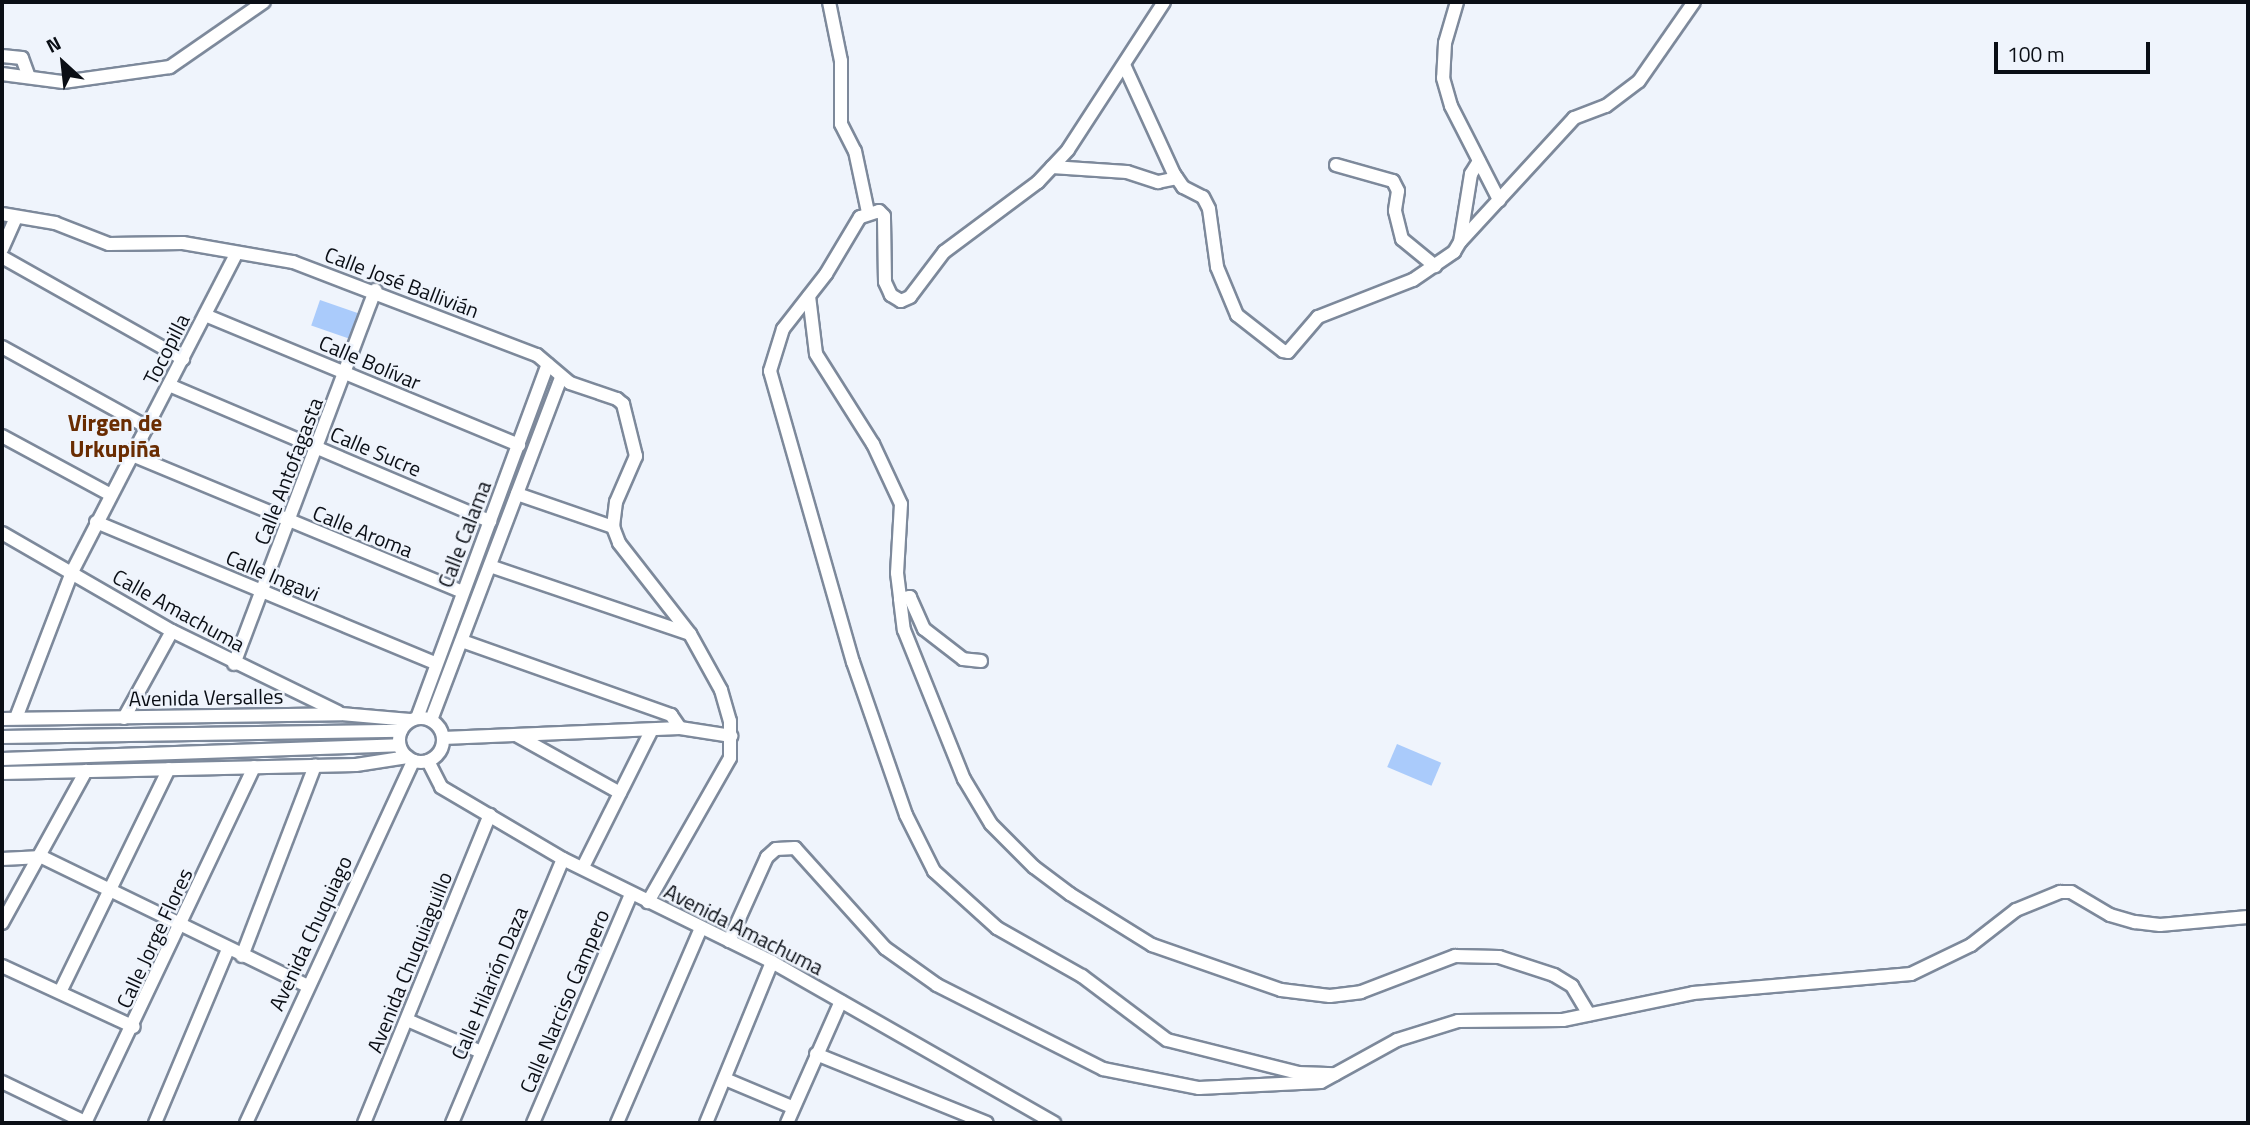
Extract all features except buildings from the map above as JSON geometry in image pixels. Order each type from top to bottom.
[{"type":"street","points":[[2,74],[63,82],[96,80],[170,67],[264,2]]},
{"type":"street","points":[[829,2],[841,61],[841,124],[855,151],[868,212]]},
{"type":"street","points":[[1164,2],[1125,66],[1052,167],[944,252],[910,297],[901,301],[891,295],[885,282],[888,225],[878,211],[868,212],[848,230],[826,274],[783,329],[771,356],[770,371],[853,662],[906,815],[934,871],[997,928],[1082,976],[1167,1040],[1298,1073],[1336,1074]]},
{"type":"street","points":[[1457,2],[1445,43],[1443,78],[1451,106],[1499,200]]},
{"type":"street","points":[[1125,66],[1177,178],[1203,197],[1209,209],[1217,267],[1237,315],[1283,351],[1289,352],[1318,317],[1413,280],[1435,266],[1574,118],[1606,106],[1639,82],[1695,2]]},
{"type":"street","points":[[2,56],[22,58],[29,77]]},
{"type":"street","points":[[1460,242],[1467,192],[1479,161]]},
{"type":"street","points":[[1336,164],[1394,181],[1402,239],[1435,266]]},
{"type":"street","points":[[1052,167],[1127,172],[1158,182],[1177,178]]},
{"type":"street","name":"Calle José Ballivián","points":[[2,214],[55,223],[109,244],[183,243],[293,262],[375,290],[537,355],[561,377]]},
{"type":"street","points":[[2,249],[16,217]]},
{"type":"street","name":"Tocopilla","points":[[16,718],[72,572],[236,254]]},
{"type":"street","points":[[2,257],[183,359]]},
{"type":"street","name":"Calle Antofagasta","points":[[234,664],[319,447],[375,290]]},
{"type":"street","points":[[809,296],[816,354],[873,444],[901,504],[897,573],[904,630],[964,779],[991,824],[1034,867],[1070,894],[1152,945],[1281,990],[1330,996],[1361,992],[1455,956],[1499,957],[1554,975],[1572,986],[1589,1014]]},
{"type":"street","name":"Calle Bolívar","points":[[205,315],[519,445]]},
{"type":"street","points":[[2,348],[147,427]]},
{"type":"street","name":"Calle Calama","points":[[414,719],[548,364]]},
{"type":"street","points":[[431,720],[561,377],[623,404],[636,456],[616,502],[612,527],[619,543],[690,634],[721,690],[731,736],[730,758],[648,902]]},
{"type":"street","name":"Calle Sucre","points":[[170,385],[490,521]]},
{"type":"street","points":[[2,436],[110,495]]},
{"type":"street","name":"Calle Aroma","points":[[132,455],[463,592]]},
{"type":"street","points":[[517,494],[612,527]]},
{"type":"street","name":"Calle Ingavi","points":[[96,522],[435,663]]},
{"type":"street","name":"Calle Amachuma","points":[[2,533],[172,631],[234,664],[341,714]]},
{"type":"street","points":[[490,566],[690,634]]},
{"type":"street","points":[[900,599],[910,597],[924,629],[963,659],[981,662]]},
{"type":"street","points":[[124,718],[172,631]]},
{"type":"street","points":[[462,641],[671,715],[680,728]]},
{"type":"street","name":"Avenida Versalles","points":[[2,719],[341,714],[414,719]]},
{"type":"street","points":[[410,759],[399,745],[401,731],[414,719],[431,720]]},
{"type":"street","points":[[2,773],[315,765],[410,759],[428,761],[439,752],[443,738],[431,720]]},
{"type":"street","points":[[443,738],[680,728],[731,736]]},
{"type":"street","name":"Avenida Versalles","points":[[2,737],[401,731]]},
{"type":"street","points":[[583,867],[651,731]]},
{"type":"street","points":[[516,735],[620,793]]},
{"type":"street","points":[[2,759],[399,745]]},
{"type":"street","name":"Avenida Chuquiago","points":[[246,1123],[410,759]]},
{"type":"street","name":"Avenida Amachuma","points":[[428,761],[441,788],[563,859],[772,962],[1054,1123]]},
{"type":"street","points":[[242,956],[315,765]]},
{"type":"street","name":"Calle Jorge Flores","points":[[86,1123],[134,1027],[254,767]]},
{"type":"street","points":[[60,992],[169,769]]},
{"type":"street","points":[[2,923],[42,857],[86,771]]},
{"type":"street","name":"Avenida Chuquiaguillo","points":[[364,1123],[490,815]]},
{"type":"street","points":[[729,941],[767,858],[776,849],[795,848],[885,948],[989,1015],[1103,1069],[1199,1088],[1301,1084],[1336,1074],[1422,1029],[1476,1019],[1563,1020],[1693,993],[1911,974],[1971,945],[2016,910],[2060,892],[2071,892],[2110,915],[2135,922],[2160,925],[2248,917]]},
{"type":"street","points":[[2,859],[42,857],[110,893],[306,985]]},
{"type":"street","name":"Calle Hilarión Daza","points":[[452,1123],[563,859]]},
{"type":"street","name":"Calle Narciso Campero","points":[[533,1123],[631,894]]},
{"type":"street","points":[[617,1123],[701,928]]},
{"type":"street","points":[[155,1123],[228,949]]},
{"type":"street","points":[[706,1123],[772,962]]},
{"type":"street","points":[[2,966],[134,1027]]},
{"type":"street","points":[[788,1123],[792,1107],[841,1000]]},
{"type":"street","points":[[407,1020],[481,1052]]},
{"type":"street","points":[[816,1054],[987,1123]]},
{"type":"street","points":[[725,1079],[792,1107]]},
{"type":"street","points":[[2,1082],[86,1123]]},
{"type":"shaded area","points":[[320,300],[360,314],[351,339],[311,326]]},
{"type":"shaded area","points":[[1397,744],[1441,763],[1431,786],[1387,767]]},
{"type":"district","name":"Virgen de Urkupiña","points":[[115,436]]}]
